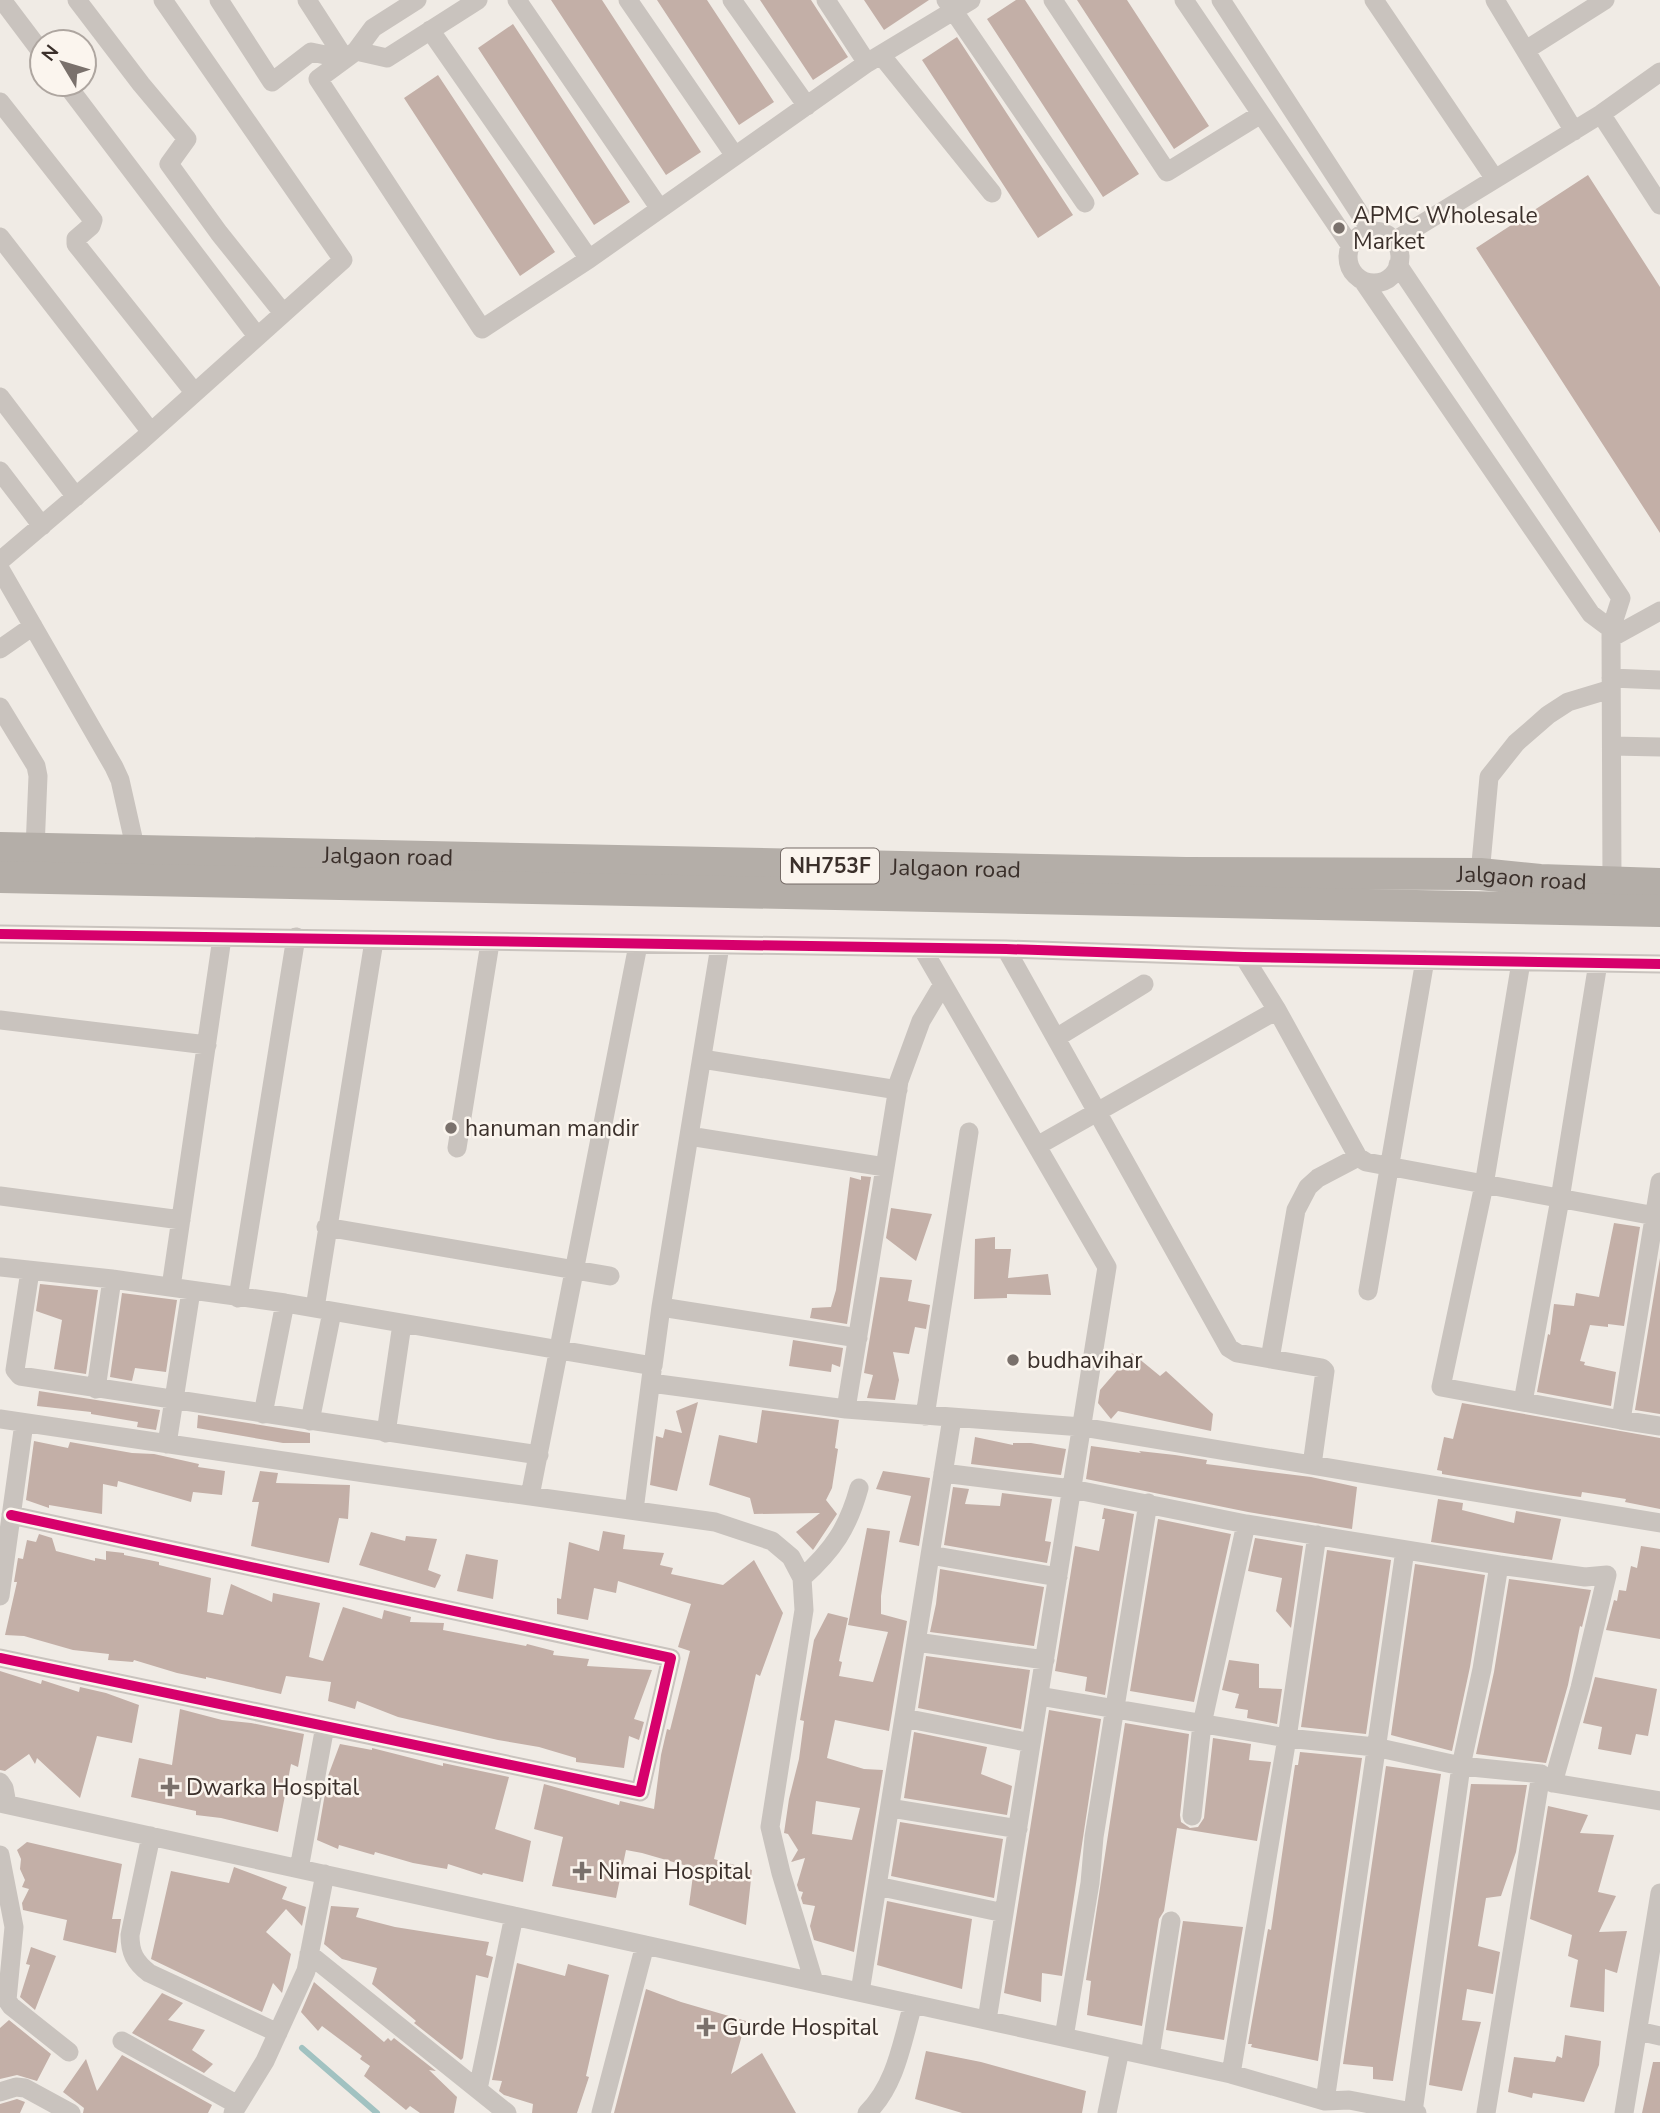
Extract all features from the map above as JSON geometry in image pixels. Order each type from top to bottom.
[{"type":"highway","name":"Jalgaon road","points":[[0,848],[1185,873],[1480,874],[1540,880],[1660,884]]},
{"type":"highway","name":"Jalgaon road","points":[[0,877],[1660,911]]},
{"type":"street","points":[[2,0],[28,34]]},
{"type":"street","points":[[77,0],[187,139],[169,164],[283,313]]},
{"type":"street","points":[[0,561],[151,432],[343,260],[163,0]]},
{"type":"street","points":[[219,0],[272,82],[311,52],[387,58],[478,0]]},
{"type":"street","points":[[307,0],[351,55]]},
{"type":"street","points":[[417,0],[373,28],[351,55],[318,79],[482,329],[589,259],[950,6],[971,0]]},
{"type":"street","points":[[517,0],[660,209]]},
{"type":"street","points":[[628,0],[735,156]]},
{"type":"street","points":[[732,0],[807,106]]},
{"type":"street","points":[[825,0],[992,193]]},
{"type":"street","points":[[1053,0],[1167,172],[1261,114]]},
{"type":"street","points":[[1184,0],[1350,245]]},
{"type":"street","points":[[1221,0],[1371,231]]},
{"type":"street","points":[[1374,0],[1495,179]]},
{"type":"street","points":[[1495,0],[1574,131]]},
{"type":"street","points":[[1526,50],[1605,0]]},
{"type":"street","points":[[950,6],[1085,203]]},
{"type":"street","points":[[430,30],[589,259]]},
{"type":"street","points":[[1394,240],[1601,114],[1660,72]]},
{"type":"street","points":[[76,98],[257,336]]},
{"type":"street","points":[[0,102],[93,220],[91,226],[76,239],[76,244],[194,392]]},
{"type":"street","points":[[1601,114],[1660,205]]},
{"type":"street","points":[[1363,281],[1371,283],[1388,279],[1398,265],[1400,257],[1394,240],[1388,235],[1371,231],[1363,233],[1350,245],[1348,262],[1591,614],[1611,634]]},
{"type":"street","points":[[0,237],[151,432]]},
{"type":"street","points":[[1398,265],[1621,598],[1611,634],[1612,882]]},
{"type":"street","points":[[0,397],[76,497]]},
{"type":"street","points":[[0,471],[42,526]]},
{"type":"street","points":[[0,569],[114,767],[120,780],[135,851]]},
{"type":"street","points":[[1611,634],[1660,611]]},
{"type":"street","points":[[0,649],[33,626]]},
{"type":"street","points":[[1480,874],[1489,777],[1516,743],[1548,715],[1568,702],[1611,684],[1660,680]]},
{"type":"street","points":[[0,707],[36,766],[38,776],[35,849]]},
{"type":"street","points":[[1612,746],[1660,747]]},
{"type":"street","points":[[0,934],[1006,949],[1244,957],[1660,964]]},
{"type":"street","points":[[238,1298],[296,937]]},
{"type":"street","points":[[171,1287],[222,938]]},
{"type":"street","points":[[310,1421],[323,1310],[326,1227],[374,941]]},
{"type":"street","points":[[457,1148],[490,943]]},
{"type":"street","points":[[530,1496],[638,945]]},
{"type":"street","points":[[634,1510],[661,1307],[720,946]]},
{"type":"street","points":[[922,948],[1107,1267],[988,2020]]},
{"type":"street","points":[[1006,949],[1229,1348],[1237,1353],[1322,1368],[1327,1373],[1312,1465]]},
{"type":"street","points":[[1244,957],[1277,1010],[1358,1157],[1366,1162],[1657,1216]]},
{"type":"street","points":[[1368,1291],[1425,960]]},
{"type":"street","points":[[1521,961],[1484,1185],[1441,1387],[1660,1426]]},
{"type":"street","points":[[1523,1402],[1560,1199],[1598,963]]},
{"type":"street","points":[[846,1409],[898,1090],[908,1050],[920,1021],[943,984]]},
{"type":"street","points":[[1056,1038],[1144,984]]},
{"type":"street","points":[[1037,1146],[1277,1010]]},
{"type":"street","points":[[0,1020],[206,1045]]},
{"type":"street","points":[[702,1059],[898,1090]]},
{"type":"street","points":[[925,1416],[969,1132]]},
{"type":"street","points":[[690,1136],[885,1167]]},
{"type":"street","points":[[1270,1359],[1296,1210],[1308,1187],[1318,1178],[1358,1157]]},
{"type":"street","points":[[1621,1420],[1657,1216],[1660,1182]]},
{"type":"street","points":[[0,1196],[181,1220]]},
{"type":"street","points":[[326,1227],[610,1276]]},
{"type":"street","points":[[0,1267],[112,1279],[285,1303],[560,1351],[652,1375],[846,1409],[1082,1427],[1660,1523]]},
{"type":"street","points":[[30,1271],[16,1374],[96,1389],[539,1455]]},
{"type":"street","points":[[96,1389],[112,1279]]},
{"type":"street","points":[[167,1444],[191,1291]]},
{"type":"street","points":[[263,1414],[285,1303]]},
{"type":"street","points":[[661,1307],[858,1338]]},
{"type":"street","points":[[386,1433],[402,1324]]},
{"type":"street","points":[[860,1992],[952,1418]]},
{"type":"street","points":[[0,1419],[715,1522],[772,1541],[791,1557],[802,1578],[804,1610],[770,1827],[814,1982]]},
{"type":"street","points":[[0,1596],[24,1423]]},
{"type":"street","points":[[943,1473],[1072,1489],[1246,1524],[1499,1565],[1585,1577],[1607,1576],[1580,1688],[1547,1778],[1486,2113]]},
{"type":"street","points":[[802,1578],[821,1560],[839,1536],[851,1515],[859,1488]]},
{"type":"street","points":[[1064,2037],[1148,1503]]},
{"type":"street","points":[[0,1658],[640,1793],[671,1658],[11,1516]]},
{"type":"street","points":[[1192,1816],[1202,1724],[1246,1524]]},
{"type":"street","points":[[1231,2074],[1287,1738],[1317,1535]]},
{"type":"street","points":[[1325,2101],[1374,1747],[1405,1550]]},
{"type":"street","points":[[930,1555],[1058,1577]]},
{"type":"street","points":[[0,1782],[4,1788],[3,1803],[1231,2074],[1325,2101],[1349,2100],[1415,2113],[1461,1766],[1482,1669],[1499,1565]]},
{"type":"street","points":[[916,1642],[1045,1660]]},
{"type":"street","points":[[1039,1696],[1287,1738],[1374,1747],[1461,1766],[1547,1778],[1660,1801]]},
{"type":"street","points":[[904,1718],[1031,1744]]},
{"type":"street","points":[[299,1869],[325,1726]]},
{"type":"street","points":[[890,1808],[1018,1829]]},
{"type":"street","points":[[151,1836],[130,1935],[133,1957],[149,1973],[278,2033]]},
{"type":"street","points":[[0,1855],[14,1927],[7,2000],[69,2052]]},
{"type":"street","points":[[122,2041],[235,2109],[265,2062],[306,1971],[325,1874]]},
{"type":"street","points":[[877,1886],[1004,1913]]},
{"type":"street","points":[[1625,2113],[1660,1893]]},
{"type":"street","points":[[478,2089],[514,1916]]},
{"type":"street","points":[[1150,2056],[1171,1921]]},
{"type":"street","points":[[601,2113],[645,1945]]},
{"type":"street","points":[[309,1954],[507,2113]]},
{"type":"street","points":[[866,2113],[878,2102],[893,2074],[913,2004]]},
{"type":"street","points":[[1638,2031],[1660,2036]]},
{"type":"street","points":[[1107,2113],[1120,2050]]},
{"type":"street","points":[[0,2092],[16,2087],[25,2088],[71,2113]]},
{"type":"building","points":[[551,0],[602,0],[701,152],[666,175]]},
{"type":"building","points":[[657,0],[707,0],[774,102],[739,125]]},
{"type":"building","points":[[760,0],[811,0],[848,57],[813,80]]},
{"type":"building","points":[[864,0],[929,0],[884,30]]},
{"type":"building","points":[[1016,0],[1025,0],[1139,174],[1103,197],[987,19]]},
{"type":"building","points":[[1077,0],[1127,0],[1209,126],[1174,149]]},
{"type":"building","points":[[513,24],[630,202],[594,225],[478,48]]},
{"type":"building","points":[[957,37],[1073,215],[1038,238],[922,60]]},
{"type":"building","points":[[438,75],[555,252],[520,276],[404,98]]},
{"type":"building","points":[[1588,175],[1660,287],[1660,533],[1476,248]]},
{"type":"building","points":[[861,1176],[871,1177],[847,1324],[810,1318],[812,1308],[831,1307],[836,1290],[850,1177],[861,1180]]},
{"type":"building","points":[[891,1208],[932,1214],[916,1261],[886,1238]]},
{"type":"building","points":[[1614,1223],[1640,1227],[1624,1326],[1590,1325],[1580,1361],[1585,1362],[1584,1365],[1616,1372],[1611,1406],[1537,1392],[1554,1304],[1574,1306],[1576,1293],[1599,1297]]},
{"type":"building","points":[[995,1237],[995,1249],[1011,1249],[1008,1278],[1048,1274],[1051,1295],[1007,1294],[1007,1298],[974,1299],[975,1239]]},
{"type":"building","points":[[1660,1258],[1660,1414],[1635,1410]]},
{"type":"building","points":[[880,1277],[912,1280],[908,1301],[930,1305],[926,1329],[915,1327],[909,1354],[893,1352],[899,1380],[895,1400],[867,1398],[873,1375],[864,1373]]},
{"type":"building","points":[[40,1284],[98,1290],[86,1374],[54,1369],[62,1320],[36,1311]]},
{"type":"building","points":[[122,1293],[177,1300],[166,1372],[135,1368],[132,1381],[110,1377]]},
{"type":"building","points":[[793,1340],[843,1348],[840,1367],[832,1364],[831,1372],[789,1366]]},
{"type":"building","points":[[1132,1353],[1160,1376],[1166,1371],[1213,1414],[1211,1431],[1118,1411],[1111,1419],[1098,1403],[1100,1390]]},
{"type":"building","points":[[39,1391],[160,1410],[156,1430],[137,1427],[138,1422],[91,1412],[37,1406]]},
{"type":"building","points":[[698,1402],[677,1491],[650,1485],[656,1436],[663,1438],[665,1429],[682,1433],[676,1411]]},
{"type":"building","points":[[1462,1403],[1660,1438],[1660,1509],[1625,1502],[1626,1499],[1582,1492],[1581,1497],[1566,1495],[1442,1474],[1442,1471],[1437,1470],[1444,1437],[1453,1439]]},
{"type":"building","points":[[762,1410],[839,1420],[832,1488],[826,1500],[837,1514],[813,1550],[796,1532],[820,1513],[754,1514],[750,1498],[709,1485],[719,1435],[757,1443]]},
{"type":"building","points":[[198,1415],[310,1433],[310,1443],[283,1443],[197,1428]]},
{"type":"building","points":[[975,1437],[1013,1445],[1031,1443],[1066,1449],[1061,1475],[971,1464]]},
{"type":"building","points":[[34,1441],[68,1448],[70,1442],[132,1453],[154,1454],[199,1464],[198,1467],[225,1471],[222,1495],[193,1492],[191,1502],[118,1481],[117,1487],[103,1484],[102,1514],[49,1505],[49,1508],[26,1500]]},
{"type":"building","points":[[1091,1446],[1175,1455],[1207,1460],[1206,1464],[1311,1477],[1357,1487],[1352,1529],[1248,1512],[1086,1479]]},
{"type":"building","points":[[260,1471],[278,1473],[276,1483],[350,1485],[348,1519],[339,1518],[329,1563],[251,1546],[259,1502],[252,1502]]},
{"type":"building","points":[[883,1471],[930,1478],[919,1546],[899,1542],[911,1496],[876,1489]]},
{"type":"building","points":[[953,1487],[969,1489],[965,1504],[1000,1506],[1002,1493],[1052,1499],[1045,1541],[1051,1542],[1047,1563],[944,1545]]},
{"type":"building","points":[[1438,1499],[1463,1503],[1462,1510],[1514,1523],[1516,1511],[1561,1519],[1552,1560],[1431,1542]]},
{"type":"building","points":[[1104,1508],[1134,1514],[1105,1695],[1085,1691],[1087,1677],[1055,1671],[1075,1546],[1099,1551],[1105,1519],[1102,1519]]},
{"type":"building","points":[[1158,1519],[1231,1534],[1194,1702],[1130,1691]]},
{"type":"building","points":[[867,1528],[890,1531],[881,1614],[907,1621],[889,1731],[835,1720],[827,1758],[864,1769],[883,1770],[854,1952],[814,1940],[810,1926],[815,1906],[803,1904],[803,1892],[799,1891],[797,1885],[805,1858],[791,1862],[798,1850],[788,1834],[784,1833],[799,1759],[804,1721],[800,1720],[814,1640],[828,1613],[848,1618],[839,1661],[842,1662],[839,1676],[873,1682],[888,1632],[848,1625]],"holes":[[[816,1801],[860,1808],[852,1840],[812,1834]]]},
{"type":"building","points":[[603,1531],[625,1535],[623,1549],[664,1553],[660,1565],[673,1568],[671,1574],[723,1585],[754,1560],[783,1613],[760,1676],[756,1674],[714,1859],[752,1870],[746,1925],[689,1905],[694,1868],[642,1853],[626,1850],[616,1898],[552,1886],[563,1837],[534,1829],[544,1784],[619,1805],[620,1801],[654,1809],[661,1755],[690,1651],[678,1647],[691,1604],[618,1581],[616,1593],[594,1588],[588,1620],[557,1614],[557,1598],[561,1599],[569,1542],[599,1551]]},
{"type":"building","points":[[371,1532],[405,1541],[406,1536],[437,1539],[428,1570],[441,1575],[435,1588],[359,1565]]},
{"type":"building","points":[[39,1534],[52,1538],[56,1551],[95,1561],[95,1558],[106,1560],[106,1551],[124,1553],[211,1578],[207,1612],[223,1615],[231,1584],[272,1602],[273,1593],[320,1603],[309,1657],[323,1661],[343,1607],[382,1619],[384,1610],[411,1617],[410,1622],[444,1623],[443,1630],[526,1646],[527,1644],[554,1651],[553,1655],[589,1659],[587,1666],[652,1670],[634,1719],[644,1722],[639,1740],[629,1736],[624,1768],[576,1762],[576,1758],[539,1747],[398,1717],[357,1701],[355,1709],[328,1701],[331,1682],[286,1676],[281,1694],[177,1673],[134,1660],[108,1660],[109,1654],[73,1650],[24,1636],[5,1635],[17,1582],[14,1582],[18,1558],[23,1559],[27,1540],[36,1542]]},
{"type":"building","points":[[1255,1538],[1303,1546],[1291,1628],[1276,1611],[1282,1578],[1248,1571]]},
{"type":"building","points":[[1641,1546],[1660,1549],[1660,1639],[1606,1630],[1619,1590],[1626,1591],[1631,1566],[1637,1568]]},
{"type":"building","points":[[1327,1550],[1391,1560],[1366,1734],[1301,1727]]},
{"type":"building","points":[[466,1554],[498,1560],[493,1599],[457,1591]]},
{"type":"building","points":[[1415,1564],[1485,1575],[1470,1667],[1452,1751],[1391,1735]]},
{"type":"building","points":[[940,1569],[1044,1587],[1034,1646],[930,1632]]},
{"type":"building","points":[[1509,1579],[1591,1590],[1546,1763],[1476,1754],[1494,1672]]},
{"type":"building","points":[[926,1656],[1030,1670],[1021,1729],[918,1708]]},
{"type":"building","points":[[1229,1660],[1259,1664],[1259,1688],[1282,1689],[1277,1724],[1247,1718],[1248,1710],[1235,1708],[1239,1694],[1222,1690]]},
{"type":"building","points":[[0,1671],[79,1692],[80,1687],[106,1693],[139,1705],[132,1743],[97,1736],[80,1798],[37,1758],[35,1764],[29,1754],[5,1771],[0,1770]]},
{"type":"building","points":[[1595,1677],[1657,1689],[1648,1736],[1636,1734],[1631,1755],[1598,1749],[1602,1727],[1583,1723]]},
{"type":"building","points":[[180,1709],[222,1720],[304,1734],[298,1767],[291,1764],[278,1832],[221,1818],[196,1815],[196,1811],[131,1797],[139,1758],[172,1765]]},
{"type":"building","points":[[1049,1710],[1101,1719],[1062,1976],[1042,1973],[1041,2002],[1004,1993]]},
{"type":"building","points":[[1125,1723],[1189,1734],[1180,1815],[1181,1822],[1190,1828],[1198,1827],[1204,1818],[1213,1738],[1251,1744],[1249,1760],[1271,1762],[1257,1841],[1177,1828],[1142,2026],[1087,2015],[1091,1981],[1086,1980]]},
{"type":"building","points":[[914,1732],[987,1747],[981,1774],[1012,1786],[1007,1815],[904,1798]]},
{"type":"building","points":[[340,1744],[372,1748],[443,1766],[443,1763],[509,1777],[495,1829],[531,1841],[523,1882],[483,1873],[482,1875],[448,1864],[447,1869],[375,1852],[374,1855],[339,1845],[338,1849],[317,1840],[328,1776]]},
{"type":"building","points":[[1300,1752],[1362,1758],[1318,2061],[1251,2047],[1252,2044],[1248,2044],[1268,1929],[1271,1930],[1295,1765],[1298,1765]]},
{"type":"building","points":[[1386,1766],[1441,1774],[1393,2081],[1373,2079],[1373,2067],[1343,2064]]},
{"type":"building","points":[[1471,1784],[1527,1785],[1516,1852],[1501,1896],[1486,1898],[1478,1946],[1500,1952],[1493,1994],[1467,1989],[1462,2020],[1481,2022],[1462,2091],[1429,2085]]},
{"type":"building","points":[[1548,1806],[1588,1815],[1580,1833],[1614,1835],[1598,1892],[1616,1896],[1599,1932],[1627,1931],[1617,1973],[1605,1969],[1604,2012],[1570,2007],[1578,1960],[1568,1956],[1572,1935],[1530,1919]]},
{"type":"building","points":[[900,1822],[1003,1839],[994,1898],[891,1876]]},
{"type":"building","points":[[27,1842],[122,1864],[112,1919],[121,1919],[116,1953],[63,1940],[67,1920],[23,1910],[22,1903],[29,1889],[22,1887],[25,1880],[17,1850]]},
{"type":"building","points":[[234,1867],[287,1887],[282,1899],[306,1907],[302,1926],[286,1909],[266,1932],[291,1954],[282,1993],[273,1983],[262,2012],[151,1959],[171,1871],[229,1883]]},
{"type":"building","points":[[887,1901],[972,1919],[962,1989],[877,1965]]},
{"type":"building","points":[[331,1906],[359,1908],[356,1917],[395,1927],[489,1942],[486,1955],[493,1957],[488,1978],[476,1975],[461,2060],[414,2023],[416,2021],[372,1984],[377,1968],[342,1959],[324,1944]]},
{"type":"building","points":[[1183,1921],[1243,1927],[1224,2040],[1166,2030]]},
{"type":"building","points":[[31,1947],[56,1956],[35,2010],[20,1997],[30,1965],[26,1964]]},
{"type":"building","points":[[517,1963],[565,1976],[568,1964],[609,1975],[586,2076],[589,2077],[577,2113],[532,2113],[533,2104],[504,2095],[499,2091],[502,2081],[492,2080]]},
{"type":"building","points":[[314,1982],[384,2042],[388,2038],[391,2041],[394,2038],[436,2071],[429,2070],[457,2097],[454,2113],[420,2113],[410,2106],[406,2110],[364,2076],[370,2066],[360,2059],[362,2056],[322,2026],[318,2031],[301,2012]]},
{"type":"building","points":[[646,1989],[746,2021],[731,2074],[762,2053],[796,2113],[614,2113]]},
{"type":"building","points":[[162,1993],[183,2003],[168,2020],[205,2030],[192,2050],[213,2064],[204,2073],[132,2033]]},
{"type":"building","points":[[9,2020],[51,2054],[37,2081],[17,2075],[0,2079],[0,2028]]},
{"type":"building","points":[[1565,2035],[1601,2041],[1599,2065],[1584,2102],[1533,2093],[1532,2098],[1508,2092],[1514,2057],[1555,2062],[1557,2056],[1562,2058]]},
{"type":"building","points":[[926,2051],[981,2062],[1086,2091],[1082,2113],[962,2113],[915,2099]]},
{"type":"building","points":[[122,2055],[212,2105],[208,2113],[83,2113],[84,2108],[63,2092],[86,2059],[97,2091]]},
{"type":"building","points":[[1653,2062],[1660,2062],[1660,2113],[1642,2113]]},
{"type":"building","points":[[17,2099],[25,2102],[20,2113],[0,2113],[0,2104]]},
{"type":"waterway","points":[[302,2048],[377,2113]]},
{"type":"cycle path","points":[[0,934],[1006,949],[1244,957],[1660,964]]},
{"type":"cycle path","points":[[0,1658],[640,1792],[671,1658],[11,1515]]},
{"type":"place","name":"APMC Wholesale Market","points":[[1339,228]]},
{"type":"place","name":"hanuman mandir","points":[[451,1128]]},
{"type":"place","name":"budhavihar","points":[[1013,1360]]},
{"type":"place","name":"Dwarka Hospital","points":[[170,1787]]},
{"type":"place","name":"Nimai Hospital","points":[[582,1871]]},
{"type":"place","name":"Gurde Hospital","points":[[706,2027]]}]
